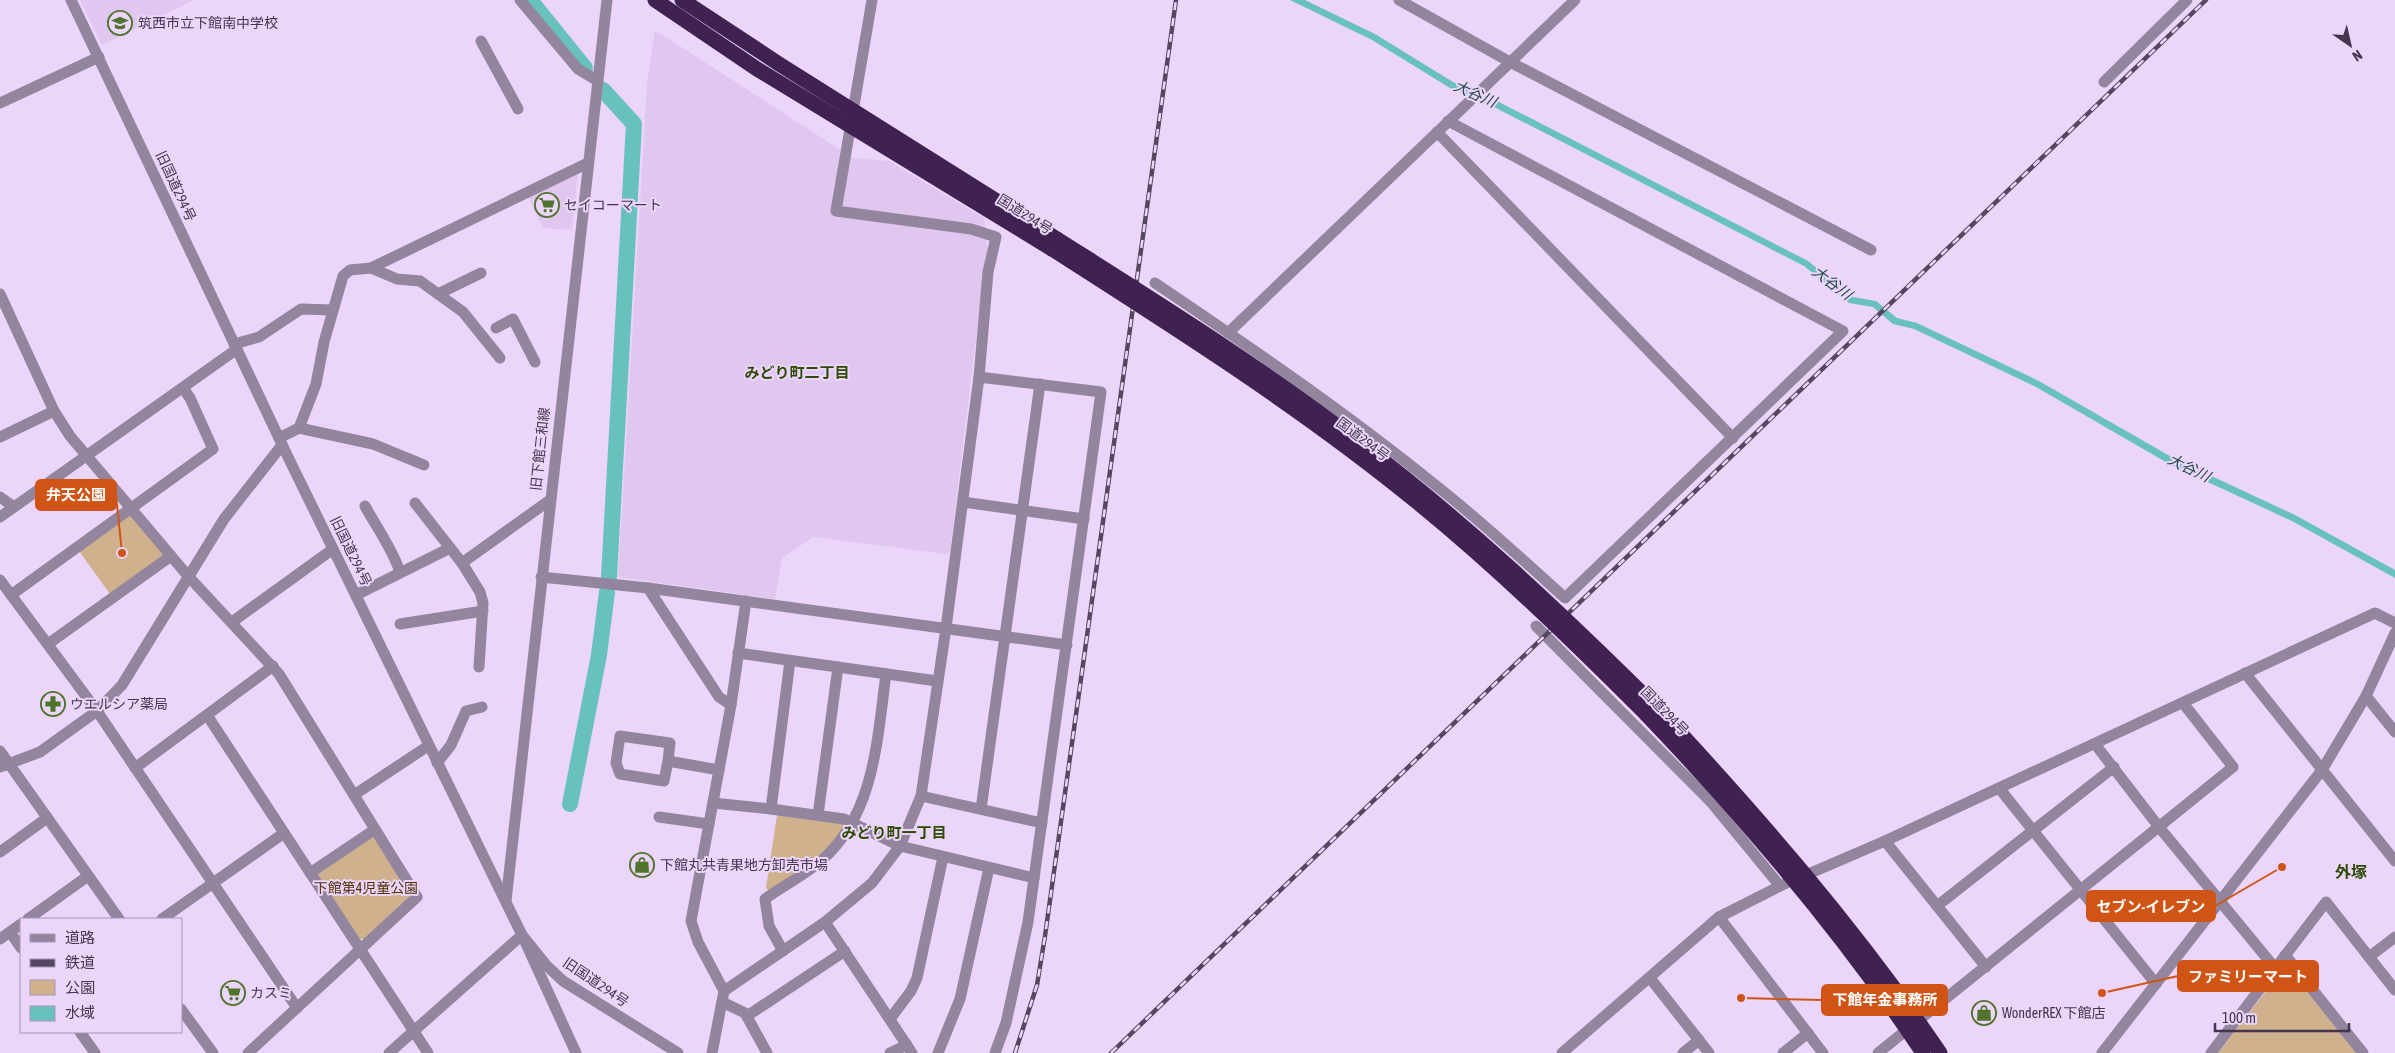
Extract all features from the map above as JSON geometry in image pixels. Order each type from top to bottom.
[{"type":"highway","name":"国道294号","points":[[655,0],[757,69],[1054,244]]},
{"type":"highway","name":"国道294号","points":[[682,0],[1054,244],[1249,376],[1417,502],[1506,578],[1650,710],[1714,785],[1800,877],[1913,1025],[1940,1053]]},
{"type":"highway","name":"国道294号","points":[[1913,1025],[1923,1053]]},
{"type":"street","name":"旧国道294号","points":[[71,0],[235,347],[428,746],[522,935],[546,965],[563,980],[678,1053]]},
{"type":"street","points":[[520,0],[578,69],[598,81]]},
{"type":"street","name":"旧下館三和線","points":[[506,901],[607,0]]},
{"type":"street","points":[[712,1053],[723,996],[783,950],[825,922],[872,883],[900,846],[921,796],[946,628],[979,377],[988,272],[996,237],[972,229],[836,211],[872,0]]},
{"type":"street","points":[[1399,0],[1507,64],[1871,250]]},
{"type":"street","points":[[1228,332],[1575,0]]},
{"type":"street","points":[[2104,82],[2187,0]]},
{"type":"street","points":[[481,41],[518,109]]},
{"type":"street","points":[[0,103],[99,57]]},
{"type":"street","points":[[1155,282],[1308,388],[1412,466],[1566,598],[1843,331],[1452,117]]},
{"type":"street","points":[[1437,132],[1733,438]]},
{"type":"street","points":[[4,765],[40,752],[97,711],[122,685],[224,519],[281,442],[299,428],[316,384],[332,310],[343,276],[350,270],[371,268],[588,164]]},
{"type":"street","points":[[371,268],[397,279],[420,281],[463,312],[500,358]]},
{"type":"street","points":[[438,294],[481,273]]},
{"type":"street","points":[[0,294],[54,411],[70,436],[88,455],[188,576],[273,666],[417,898],[248,1053]]},
{"type":"street","points":[[0,517],[183,388],[235,347],[259,337],[301,308],[332,310]]},
{"type":"street","points":[[496,328],[513,319],[535,362]]},
{"type":"street","points":[[979,377],[1101,392],[1042,823],[1020,966],[1006,1023],[995,1053]]},
{"type":"street","points":[[980,809],[1006,636],[1040,384]]},
{"type":"street","points":[[11,595],[213,449],[190,398],[183,388]]},
{"type":"street","points":[[0,437],[54,411]]},
{"type":"street","points":[[299,428],[373,444],[424,465]]},
{"type":"street","points":[[0,497],[14,507]]},
{"type":"street","points":[[462,563],[550,500]]},
{"type":"street","points":[[963,502],[1084,519]]},
{"type":"street","points":[[415,503],[462,563],[480,592],[483,611],[479,667]]},
{"type":"street","points":[[365,506],[381,535],[393,551],[400,572]]},
{"type":"street","points":[[356,595],[450,548]]},
{"type":"street","points":[[232,622],[333,549]]},
{"type":"street","points":[[48,644],[171,556]]},
{"type":"street","points":[[541,577],[648,588],[1067,645]]},
{"type":"street","points":[[0,580],[97,711],[297,1008]]},
{"type":"street","points":[[648,588],[719,697],[731,705]]},
{"type":"street","points":[[746,601],[731,705],[691,921],[698,942],[723,996],[745,1013],[767,1053]]},
{"type":"street","points":[[400,624],[483,611]]},
{"type":"street","points":[[1562,1053],[1719,917],[1780,886],[1885,841],[2375,613],[2395,623]]},
{"type":"street","points":[[1536,626],[1711,802],[1780,886]]},
{"type":"street","points":[[2102,1053],[2322,770],[2392,650],[2395,633]]},
{"type":"street","points":[[738,653],[938,681]]},
{"type":"street","points":[[771,809],[790,661]]},
{"type":"street","points":[[135,768],[273,666]]},
{"type":"street","points":[[818,815],[838,667]]},
{"type":"street","points":[[2245,673],[2395,861]]},
{"type":"street","points":[[783,950],[769,926],[765,899],[820,862],[842,840],[854,822],[865,798],[870,780],[886,674]]},
{"type":"street","points":[[2366,696],[2395,732]]},
{"type":"street","points":[[1878,1053],[2233,767],[2183,703]]},
{"type":"street","points":[[437,763],[451,745],[466,710],[482,707]]},
{"type":"street","points":[[207,715],[428,1053]]},
{"type":"street","points":[[620,736],[670,743],[668,761],[664,781],[620,774],[616,763],[620,736]]},
{"type":"street","points":[[2095,744],[2159,827],[2275,968]]},
{"type":"street","points":[[354,795],[428,746]]},
{"type":"street","points":[[0,752],[4,765],[47,818],[118,918]]},
{"type":"street","points":[[668,761],[719,770]]},
{"type":"street","points":[[1937,906],[2032,830],[2114,768]]},
{"type":"street","points":[[1999,788],[2156,984]]},
{"type":"street","points":[[921,796],[1042,823]]},
{"type":"street","points":[[713,803],[818,815],[854,822],[900,846],[1034,878]]},
{"type":"street","points":[[659,817],[709,824]]},
{"type":"street","points":[[0,852],[47,818]]},
{"type":"street","points":[[310,873],[374,830]]},
{"type":"street","points":[[163,918],[284,833]]},
{"type":"street","points":[[1885,841],[1986,967]]},
{"type":"street","points":[[890,1019],[911,991],[917,978],[943,857]]},
{"type":"street","points":[[938,1053],[960,999],[989,868]]},
{"type":"street","points":[[29,918],[88,876]]},
{"type":"street","points":[[2211,1053],[2326,902],[2395,990]]},
{"type":"street","points":[[1719,917],[1823,1053]]},
{"type":"street","points":[[825,922],[909,1049],[890,1053]]},
{"type":"street","points":[[0,939],[20,925]]},
{"type":"street","points":[[10,932],[20,947]]},
{"type":"street","points":[[388,1053],[522,935],[574,1049],[562,1053]]},
{"type":"street","points":[[2369,957],[2395,937]]},
{"type":"street","points":[[747,1016],[844,951]]},
{"type":"street","points":[[2286,955],[2363,1053]]},
{"type":"street","points":[[1650,978],[1709,1053]]},
{"type":"street","points":[[182,1010],[213,1053]]},
{"type":"street","points":[[81,1033],[95,1053]]},
{"type":"street","points":[[1782,1053],[1808,1033]]},
{"type":"street","points":[[1683,1053],[1699,1040]]},
{"type":"shaded area","name":"筑西市立下館南中学校","points":[[80,0],[194,0],[102,45]]},
{"type":"shaded area","points":[[655,30],[853,158],[889,161],[984,218],[987,248],[950,551],[947,554],[813,537],[782,558],[775,599],[618,577],[647,83]]},
{"type":"shaded area","points":[[578,170],[572,230],[543,228],[528,196]]},
{"type":"green space","points":[[128,516],[135,516],[163,548],[163,556],[110,594],[79,551]]},
{"type":"green space","points":[[777,815],[843,823],[845,827],[823,853],[770,891],[766,888]]},
{"type":"green space","name":"下館第4児童公園","points":[[373,835],[410,894],[409,899],[366,939],[359,939],[318,875],[321,868]]},
{"type":"green space","points":[[2287,964],[2359,1053],[2218,1053]]},
{"type":"water","name":"大谷川","points":[[1290,0],[1305,0],[1375,34],[1453,82],[1499,102],[1808,261],[1853,297],[1876,301],[1897,318],[1917,323],[2039,381],[2175,459],[2295,515],[2395,570],[2395,578],[2292,521],[2171,465],[2036,387],[1914,329],[1893,324],[1873,307],[1849,303],[1804,266],[1496,108],[1450,88],[1372,40]]},
{"type":"waterway","points":[[530,0],[585,68]]},
{"type":"waterway","points":[[603,90],[634,124],[609,577]]},
{"type":"waterway","points":[[570,804],[599,655],[607,592]]},
{"type":"railway","points":[[1015,1053],[1037,985],[1045,936],[1176,0]]},
{"type":"railway","points":[[1111,1053],[2206,0]]},
{"type":"place","name":"筑西市立下館南中学校","points":[[120,23]]},
{"type":"place","name":"セイコーマート","points":[[547,205]]},
{"type":"place","name":"弁天公園","points":[[122,553]]},
{"type":"place","name":"ウエルシア薬局","points":[[53,704]]},
{"type":"place","name":"下館丸共青果地方卸売市場","points":[[642,865]]},
{"type":"place","name":"セブン-イレブン","points":[[2282,867]]},
{"type":"place","name":"カスミ","points":[[233,993]]},
{"type":"place","name":"ファミリーマート","points":[[2102,993]]},
{"type":"place","name":"下館年金事務所","points":[[1741,998]]},
{"type":"place","name":"WonderREX 下館店","points":[[1984,1013]]},
{"type":"district","name":"みどり町二丁目","points":[[797,373]]},
{"type":"district","name":"みどり町一丁目","points":[[894,833]]},
{"type":"district","name":"外塚","points":[[2351,872]]}]
